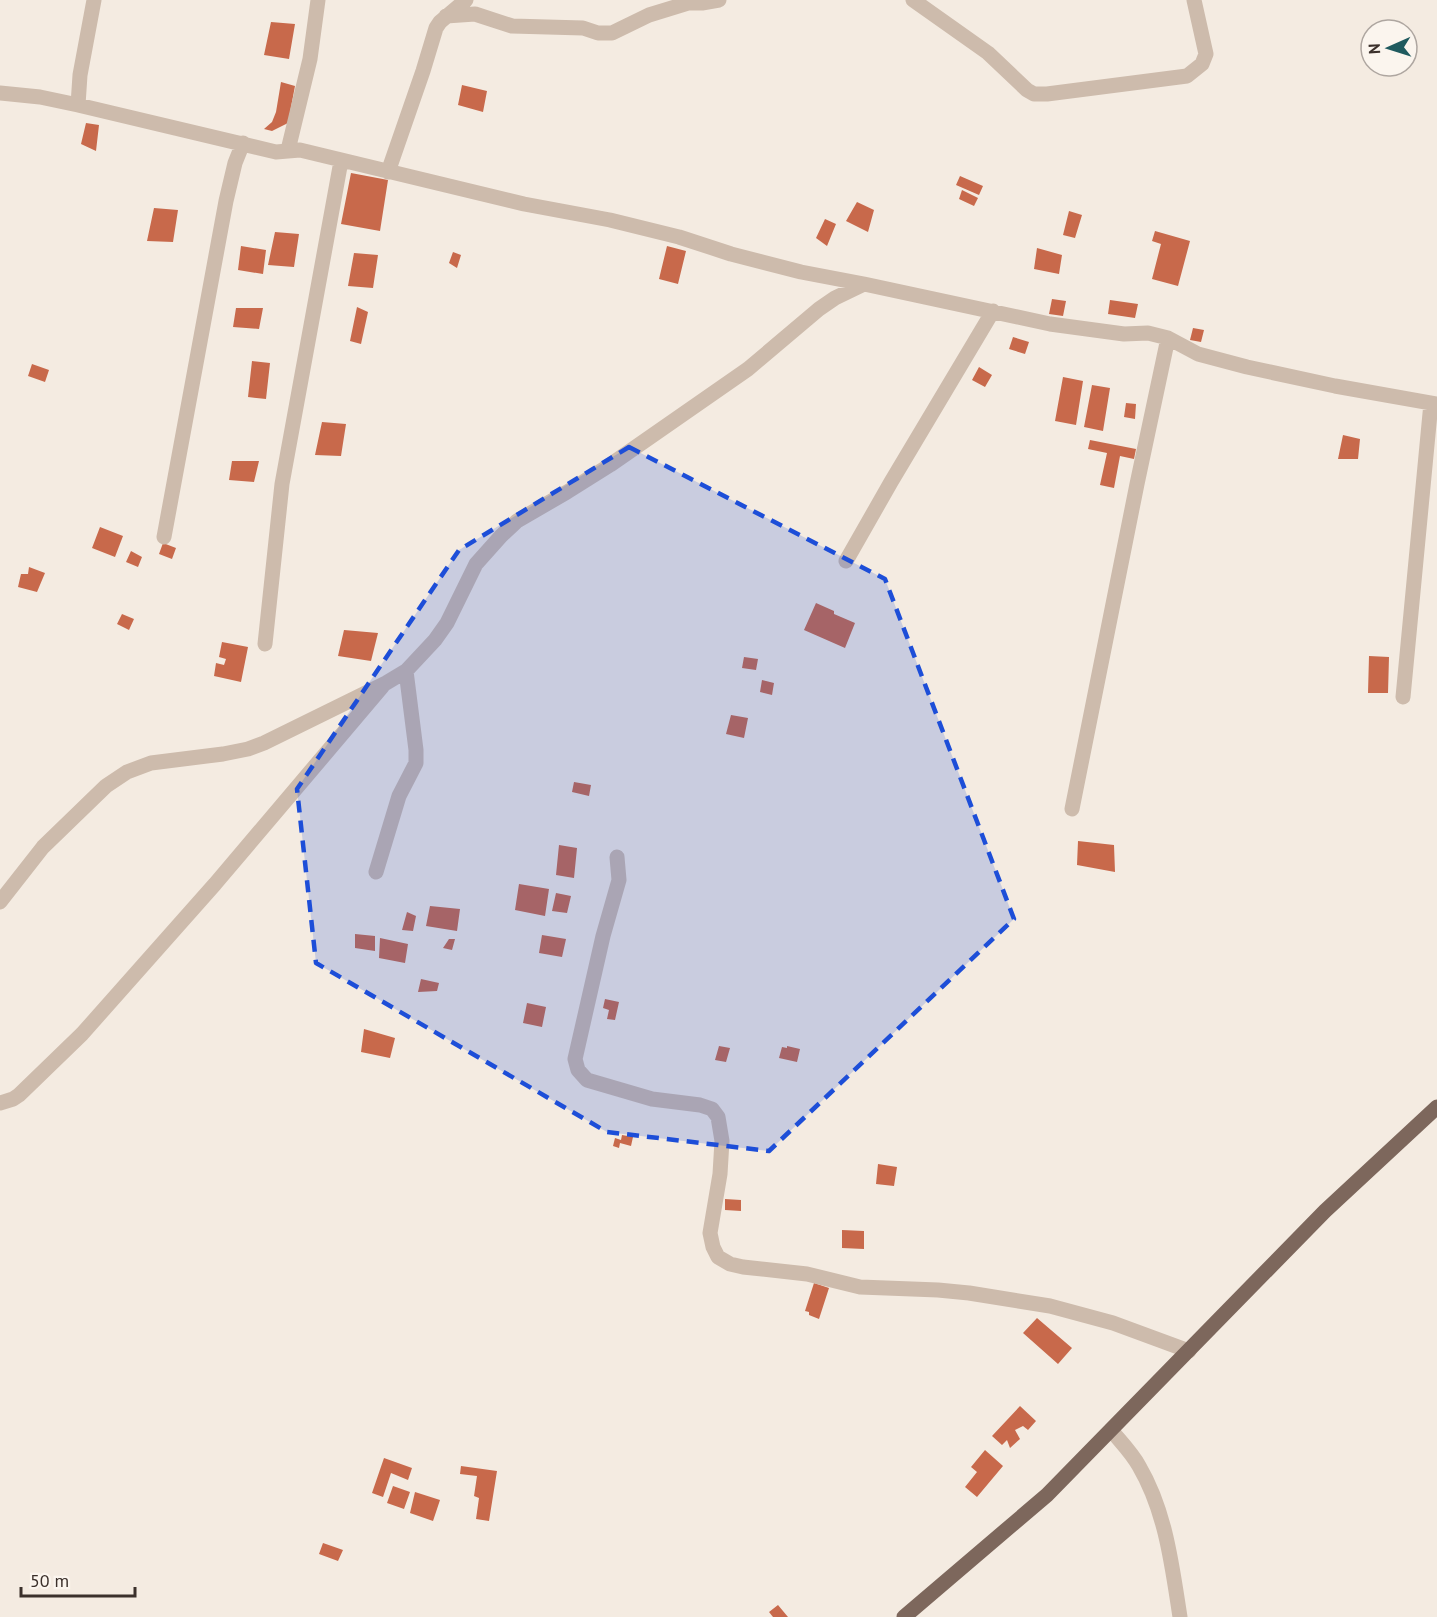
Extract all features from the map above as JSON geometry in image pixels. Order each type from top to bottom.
[{"type":"main road","points":[[904,1617],[1047,1495],[1325,1211],[1437,1107]]},
{"type":"street","points":[[78,105],[80,75],[94,0]]},
{"type":"street","points":[[288,150],[310,59],[318,0]]},
{"type":"street","points":[[388,172],[436,28],[440,21],[466,0]]},
{"type":"street","points":[[446,16],[475,14],[512,26],[583,28],[598,33],[612,33],[682,2],[702,3],[719,0]]},
{"type":"street","points":[[913,0],[988,54],[1034,94],[1187,76],[1202,64],[1206,54],[1194,0]]},
{"type":"street","points":[[0,93],[40,97],[78,105],[276,152],[300,150],[524,204],[622,223],[801,272],[1050,324],[1124,334],[1148,333],[1168,338],[1198,354],[1247,367],[1434,404],[1403,697]]},
{"type":"street","points":[[164,537],[226,201],[235,163],[243,143]]},
{"type":"street","points":[[265,644],[282,484],[341,161]]},
{"type":"street","points":[[0,902],[43,847],[106,786],[127,772],[151,763],[248,749],[406,670],[435,640],[447,623],[476,564],[517,521],[610,465],[748,369],[819,309],[835,298],[864,284]]},
{"type":"street","points":[[846,561],[993,311]]},
{"type":"street","points":[[1072,809],[1134,495],[1168,338]]},
{"type":"street","points":[[376,872],[399,796],[416,763],[406,670]]},
{"type":"street","points":[[0,1103],[20,1095],[82,1034],[215,884],[386,682]]},
{"type":"street","points":[[617,857],[619,880],[603,936],[575,1059],[578,1070],[586,1080],[652,1099],[700,1105],[712,1109],[718,1117],[722,1141],[720,1174],[710,1233],[718,1257],[730,1264],[743,1267],[807,1274],[860,1287],[969,1293],[1050,1306],[1113,1323],[1189,1352]]},
{"type":"street","points":[[1111,1430],[1138,1465],[1149,1485],[1163,1523],[1180,1617]]},
{"type":"highlighted area","points":[[629,447],[885,579],[1014,919],[769,1151],[607,1132],[316,963],[297,789],[459,550]]},
{"type":"building","points":[[271,22],[295,24],[289,59],[264,55]]},
{"type":"building","points":[[281,82],[295,86],[288,123],[272,131],[264,129],[272,122],[276,112]]},
{"type":"building","points":[[462,85],[487,91],[483,112],[458,105]]},
{"type":"building","points":[[86,123],[99,125],[96,151],[81,144]]},
{"type":"building","points":[[351,173],[388,180],[380,231],[341,224]]},
{"type":"building","points":[[960,176],[983,186],[979,195],[956,185]]},
{"type":"building","points":[[962,190],[978,198],[974,206],[959,199]]},
{"type":"building","points":[[857,202],[874,210],[868,232],[846,221]]},
{"type":"building","points":[[154,208],[178,210],[173,242],[147,241]]},
{"type":"building","points":[[1069,211],[1082,215],[1075,238],[1063,235]]},
{"type":"building","points":[[825,219],[836,224],[827,246],[816,238]]},
{"type":"building","points":[[1155,231],[1190,241],[1178,286],[1152,279],[1161,244],[1152,241]]},
{"type":"building","points":[[275,232],[299,234],[294,267],[268,265]]},
{"type":"building","points":[[241,246],[266,250],[263,274],[238,270]]},
{"type":"building","points":[[667,246],[686,251],[678,284],[659,279]]},
{"type":"building","points":[[1037,248],[1062,255],[1059,274],[1034,269]]},
{"type":"building","points":[[453,252],[461,255],[457,268],[449,263]]},
{"type":"building","points":[[354,253],[378,255],[373,288],[348,286]]},
{"type":"building","points":[[1052,299],[1066,301],[1063,316],[1049,314]]},
{"type":"building","points":[[1110,300],[1138,304],[1135,318],[1108,314]]},
{"type":"building","points":[[357,307],[368,312],[361,344],[350,341]]},
{"type":"building","points":[[236,308],[263,308],[259,329],[233,327]]},
{"type":"building","points":[[1193,328],[1204,330],[1201,342],[1190,340]]},
{"type":"building","points":[[1013,337],[1029,342],[1025,354],[1009,349]]},
{"type":"building","points":[[252,361],[270,363],[266,399],[248,397]]},
{"type":"building","points":[[32,364],[49,370],[45,382],[28,376]]},
{"type":"building","points":[[979,367],[992,375],[985,387],[972,380]]},
{"type":"building","points":[[1063,377],[1083,381],[1076,425],[1055,421]]},
{"type":"building","points":[[1092,385],[1110,388],[1103,431],[1084,427]]},
{"type":"building","points":[[1126,403],[1136,404],[1135,419],[1124,417]]},
{"type":"building","points":[[322,422],[346,424],[341,456],[315,455]]},
{"type":"building","points":[[1343,435],[1360,439],[1358,459],[1338,459]]},
{"type":"building","points":[[1090,440],[1136,449],[1134,459],[1120,456],[1114,488],[1100,485],[1107,453],[1088,449]]},
{"type":"building","points":[[232,461],[259,461],[254,482],[229,480]]},
{"type":"building","points":[[100,527],[123,536],[115,557],[92,548]]},
{"type":"building","points":[[163,543],[176,548],[172,559],[159,554]]},
{"type":"building","points":[[131,551],[142,557],[138,567],[126,562]]},
{"type":"building","points":[[29,567],[45,573],[37,592],[18,587],[21,574],[28,574]]},
{"type":"building","points":[[816,603],[855,623],[845,648],[804,630]]},
{"type":"building","points":[[122,614],[134,619],[129,630],[117,624]]},
{"type":"building","points":[[344,630],[378,633],[371,661],[338,656]]},
{"type":"building","points":[[222,642],[248,647],[241,682],[214,676],[216,663],[224,665],[226,659],[219,657]]},
{"type":"building","points":[[1369,656],[1389,657],[1388,693],[1368,693]]},
{"type":"building","points":[[744,657],[758,659],[756,670],[742,668]]},
{"type":"building","points":[[762,680],[774,683],[772,695],[760,692]]},
{"type":"building","points":[[731,715],[748,718],[744,738],[726,734]]},
{"type":"building","points":[[574,782],[591,785],[589,796],[572,792]]},
{"type":"building","points":[[1078,841],[1114,845],[1115,872],[1077,865]]},
{"type":"building","points":[[559,845],[577,848],[574,878],[556,875]]},
{"type":"building","points":[[519,884],[549,889],[545,916],[515,910]]},
{"type":"building","points":[[556,893],[571,896],[567,913],[552,911]]},
{"type":"building","points":[[430,906],[460,909],[457,931],[426,926]]},
{"type":"building","points":[[407,912],[416,916],[413,931],[402,930]]},
{"type":"building","points":[[355,934],[375,936],[375,951],[355,948]]},
{"type":"building","points":[[542,935],[566,939],[562,957],[539,953]]},
{"type":"building","points":[[380,938],[408,944],[405,963],[379,958]]},
{"type":"building","points":[[449,939],[455,939],[452,950],[443,948]]},
{"type":"building","points":[[421,979],[439,983],[437,991],[418,992]]},
{"type":"building","points":[[605,999],[619,1002],[615,1020],[607,1019],[609,1010],[603,1008]]},
{"type":"building","points":[[527,1003],[546,1007],[542,1027],[523,1023]]},
{"type":"building","points":[[364,1029],[395,1038],[390,1058],[361,1052]]},
{"type":"building","points":[[719,1046],[730,1048],[726,1062],[715,1060]]},
{"type":"building","points":[[787,1046],[800,1049],[797,1062],[779,1058],[782,1047],[787,1048]]},
{"type":"building","points":[[622,1135],[633,1137],[631,1146],[620,1143],[619,1148],[613,1146],[615,1138],[621,1140]]},
{"type":"building","points":[[878,1164],[897,1167],[894,1186],[876,1184]]},
{"type":"building","points":[[725,1199],[741,1200],[741,1211],[725,1210]]},
{"type":"building","points":[[842,1230],[864,1231],[864,1249],[842,1248]]},
{"type":"building","points":[[814,1283],[829,1288],[819,1319],[805,1311]]},
{"type":"building","points":[[1037,1318],[1072,1348],[1058,1364],[1023,1333]]},
{"type":"building","points":[[1020,1406],[1036,1421],[1028,1430],[1023,1426],[1015,1430],[1020,1439],[1010,1448],[1007,1440],[1002,1445],[992,1436]]},
{"type":"building","points":[[985,1450],[1003,1466],[977,1497],[965,1487],[977,1472],[971,1467]]},
{"type":"building","points":[[384,1458],[412,1468],[408,1480],[391,1473],[383,1497],[372,1493]]},
{"type":"building","points":[[461,1466],[497,1471],[489,1521],[476,1519],[479,1498],[474,1496],[477,1476],[460,1474]]},
{"type":"building","points":[[393,1486],[410,1492],[404,1509],[387,1503]]},
{"type":"building","points":[[415,1492],[440,1500],[433,1521],[410,1513]]},
{"type":"building","points":[[323,1543],[343,1550],[338,1561],[319,1554]]},
{"type":"building","points":[[778,1605],[788,1617],[773,1617],[769,1612]]}]
